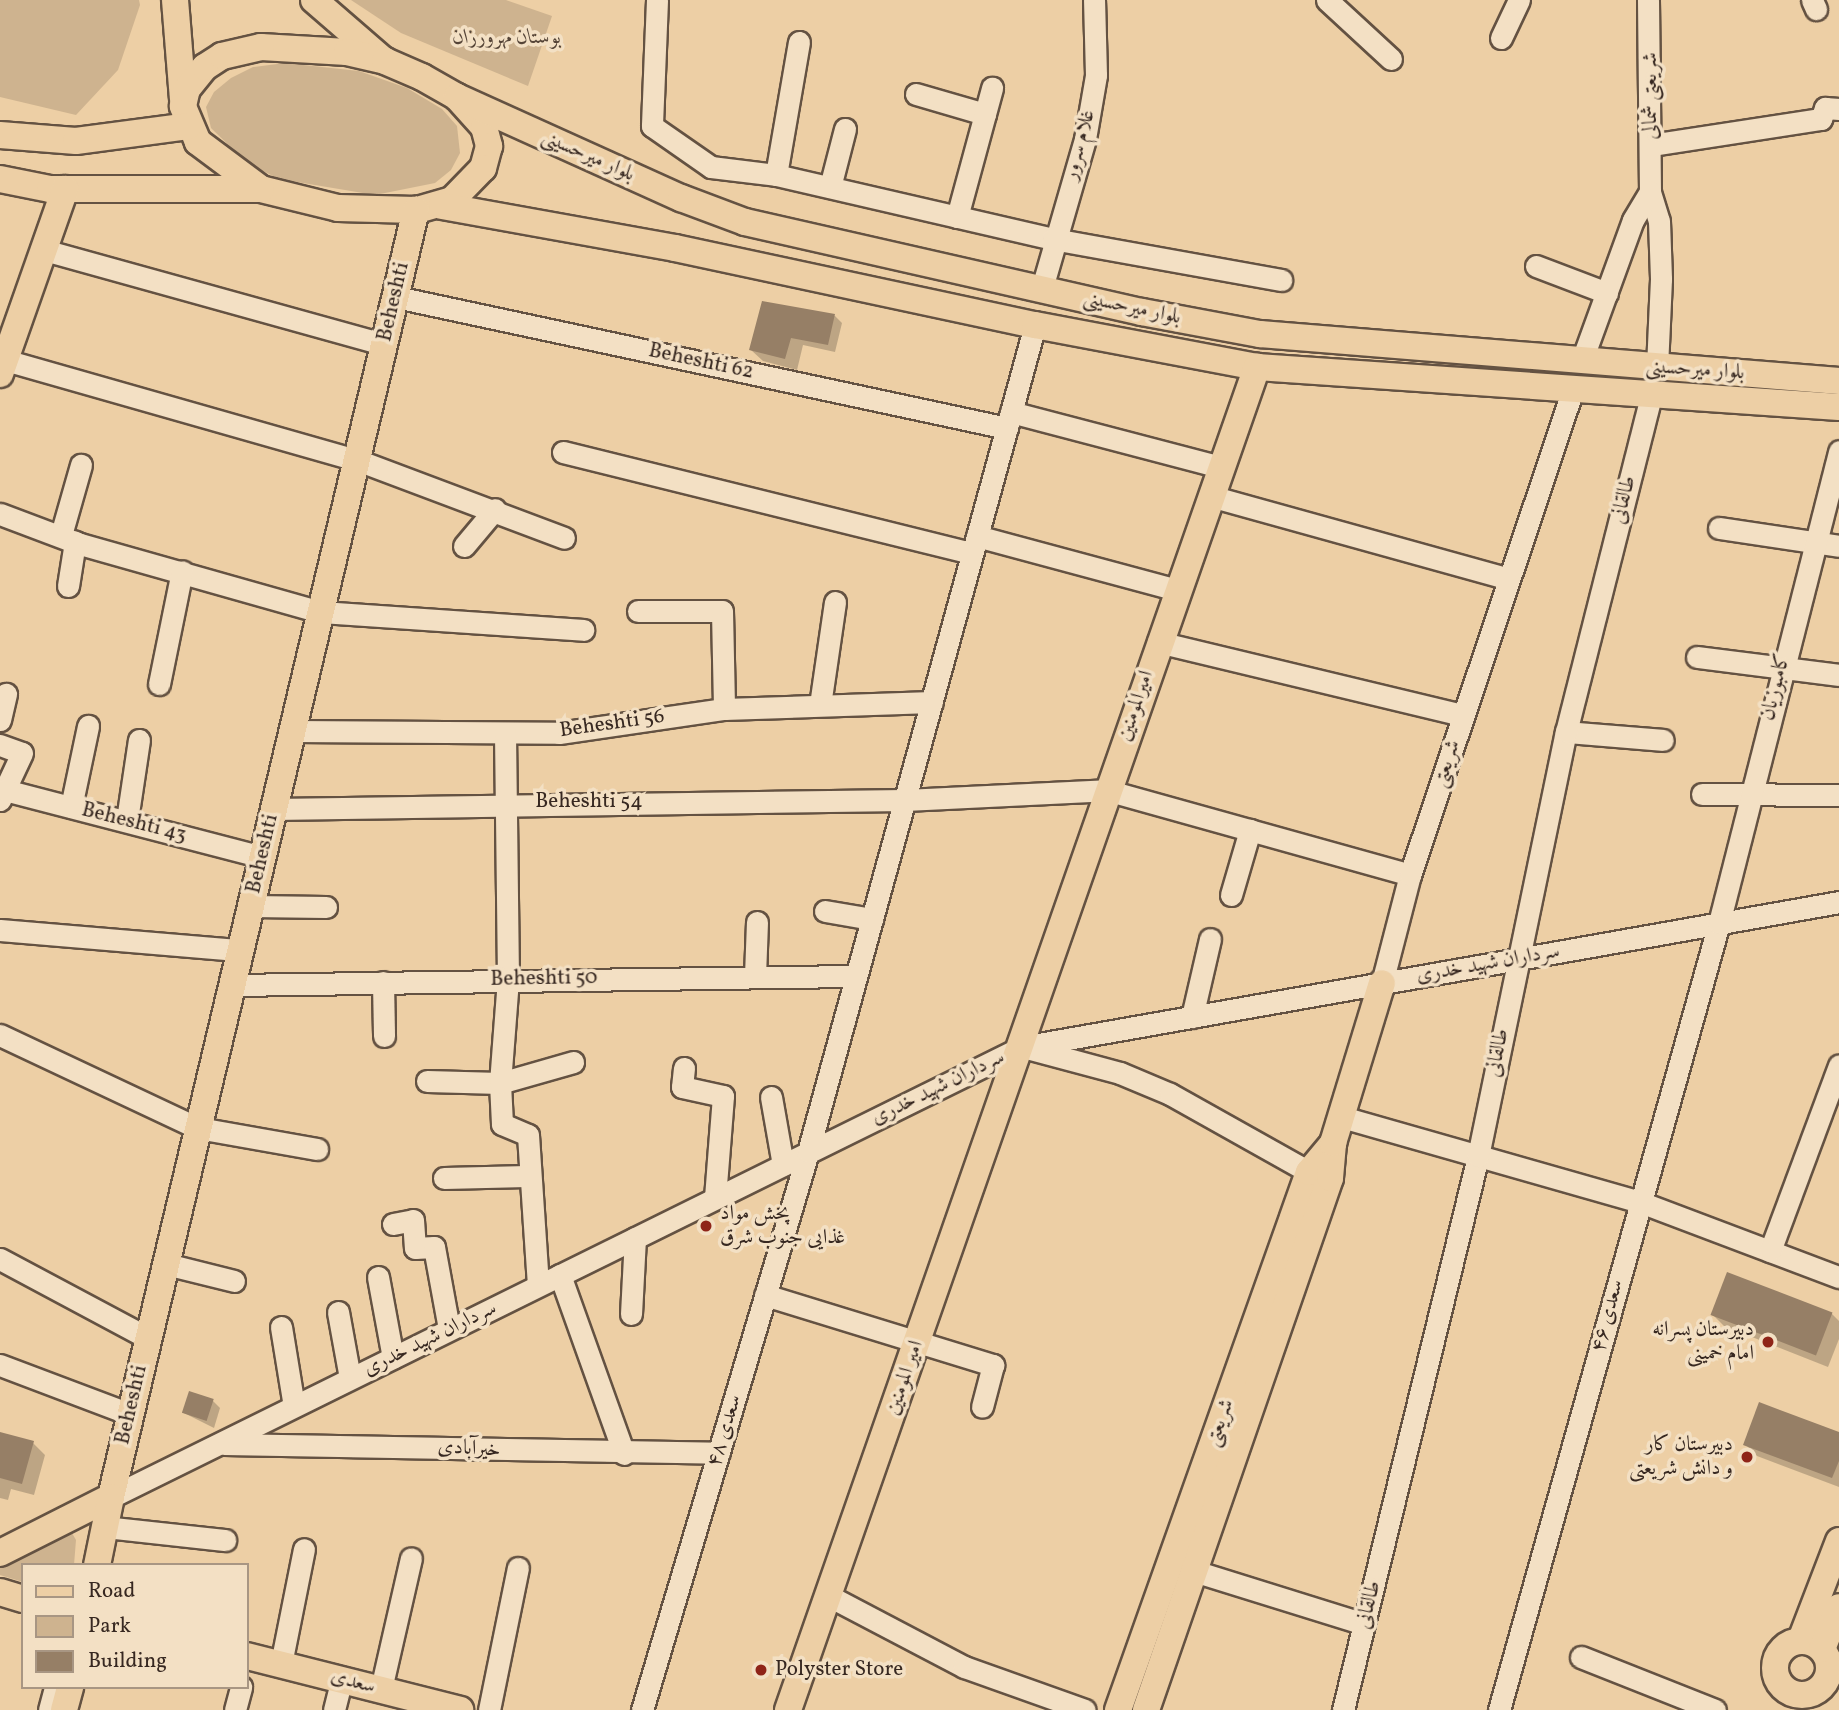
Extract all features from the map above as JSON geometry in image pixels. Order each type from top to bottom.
[{"type":"main road","points":[[175,0],[186,116],[214,157],[261,189]]},
{"type":"main road","points":[[314,0],[386,61]]},
{"type":"main road","points":[[186,116],[187,89],[205,67],[241,50],[323,48],[386,61]]},
{"type":"main road","name":"بلوار میرحسینی","points":[[386,61],[457,97],[681,198],[745,222],[804,239],[1260,334],[1839,381]]},
{"type":"main road","points":[[429,208],[469,186],[488,158],[484,127],[457,97]]},
{"type":"main road","points":[[0,135],[76,141],[186,116]]},
{"type":"main road","points":[[0,179],[65,189],[261,189]]},
{"type":"main road","points":[[3,367],[65,189]]},
{"type":"main road","name":"بلوار میرحسینی","points":[[261,189],[338,208],[429,208],[674,248],[1035,326],[1257,367],[1839,407]]},
{"type":"main road","name":"Beheshti","points":[[97,1563],[130,1414],[384,344],[396,297],[429,208]]},
{"type":"main road","name":"امیرالمومنین","points":[[1022,1047],[1106,790],[1257,367]]},
{"type":"main road","points":[[1651,395],[1657,367]]},
{"type":"main road","points":[[1716,372],[1735,380],[1839,389]]},
{"type":"main road","points":[[1716,399],[1733,393],[1839,398]]},
{"type":"main road","name":"شریعتی","points":[[1146,1710],[1330,1178],[1333,1143],[1382,983]]},
{"type":"main road","name":"امیر المومنین","points":[[789,1710],[1022,1047]]},
{"type":"main road","name":"شریعتی","points":[[1118,1710],[1309,1172],[1333,1143]]},
{"type":"main road","points":[[0,1553],[111,1497]]},
{"type":"main road","points":[[1812,1645],[1839,1541]]},
{"type":"main road","points":[[0,1592],[21,1598]]},
{"type":"main road","points":[[1812,1645],[1839,1607]]},
{"type":"main road","points":[[1812,1645],[1828,1659],[1826,1680],[1791,1700],[1776,1677],[1777,1656],[1783,1647],[1812,1645]]},
{"type":"main road","name":"سعدی","points":[[248,1660],[281,1664],[460,1710]]},
{"type":"main road","points":[[64,1710],[69,1689]]},
{"type":"street","points":[[657,0],[652,126],[711,167],[776,175],[1053,239],[1281,280]]},
{"type":"street","name":"غلام سرور","points":[[1042,288],[1053,239],[1085,139],[1096,75],[1094,0]]},
{"type":"street","points":[[1327,0],[1391,59]]},
{"type":"street","points":[[1501,38],[1518,0]]},
{"type":"street","name":"شریعتی شمالی","points":[[1648,0],[1650,192],[1660,244],[1657,367]]},
{"type":"street","points":[[776,175],[799,43]]},
{"type":"street","points":[[957,217],[992,88]]},
{"type":"street","points":[[916,94],[985,114]]},
{"type":"street","points":[[1651,145],[1821,119],[1825,108],[1839,109]]},
{"type":"street","points":[[830,187],[845,129]]},
{"type":"street","name":"شریعتی شمالی","points":[[1582,360],[1633,220],[1650,192]]},
{"type":"street","points":[[44,250],[384,344]]},
{"type":"street","points":[[1536,266],[1607,293]]},
{"type":"street","name":"Beheshti 62","points":[[396,297],[1009,420],[1222,467]]},
{"type":"street","name":"سعدی ۴۸","points":[[642,1710],[808,1152],[1035,326]]},
{"type":"street","points":[[3,367],[166,405],[357,460],[495,509],[564,538]]},
{"type":"street","name":"شریعتی","points":[[1382,983],[1410,875],[1573,389]]},
{"type":"street","name":"طالقانی","points":[[1343,1710],[1478,1156],[1566,732],[1651,395]]},
{"type":"street","name":"کامبوزیان","points":[[1719,923],[1813,542],[1839,452]]},
{"type":"street","points":[[563,453],[1177,590]]},
{"type":"street","points":[[68,586],[68,538],[81,465]]},
{"type":"street","points":[[1210,496],[1509,579]]},
{"type":"street","points":[[464,546],[495,509]]},
{"type":"street","points":[[0,514],[144,562],[321,612],[583,629]]},
{"type":"street","points":[[1719,528],[1839,546]]},
{"type":"street","points":[[159,684],[182,571]]},
{"type":"street","points":[[820,705],[835,602]]},
{"type":"street","points":[[638,611],[722,611],[724,709]]},
{"type":"street","points":[[1158,642],[1463,715]]},
{"type":"street","points":[[1697,657],[1839,675]]},
{"type":"street","points":[[0,720],[6,694]]},
{"type":"street","name":"Beheshti 56","points":[[293,730],[559,733],[724,709],[932,702]]},
{"type":"street","points":[[71,807],[88,726]]},
{"type":"street","points":[[1566,732],[1663,740]]},
{"type":"street","points":[[505,733],[509,803],[508,979],[500,1083],[502,1124],[528,1135],[527,1176],[538,1286]]},
{"type":"street","points":[[127,820],[139,740]]},
{"type":"street","points":[[0,745],[22,753],[2,795]]},
{"type":"street","name":"Beheshti 54","points":[[274,809],[509,803],[905,800],[1106,790],[1410,875]]},
{"type":"street","points":[[1702,794],[1748,798],[1839,795]]},
{"type":"street","name":"Beheshti 43","points":[[2,795],[127,820],[263,857]]},
{"type":"street","points":[[1231,895],[1250,830]]},
{"type":"street","name":"سرداران شهید خدری","points":[[111,1497],[1022,1047],[1839,902]]},
{"type":"street","points":[[251,906],[327,907]]},
{"type":"street","points":[[825,911],[872,919]]},
{"type":"street","points":[[755,976],[757,922]]},
{"type":"street","name":"سعدی ۴۶","points":[[1499,1710],[1719,923]]},
{"type":"street","points":[[0,930],[240,950]]},
{"type":"street","points":[[1192,1017],[1210,939]]},
{"type":"street","name":"Beheshti 50","points":[[232,985],[856,976]]},
{"type":"street","points":[[383,982],[384,1035]]},
{"type":"street","points":[[0,1035],[198,1128],[317,1149]]},
{"type":"street","points":[[1022,1047],[1120,1073],[1170,1094],[1309,1172]]},
{"type":"street","points":[[427,1081],[500,1083],[573,1062]]},
{"type":"street","points":[[1770,1251],[1838,1064]]},
{"type":"street","points":[[684,1068],[682,1087],[723,1096],[715,1198]]},
{"type":"street","points":[[771,1097],[783,1165]]},
{"type":"street","points":[[1342,1117],[1640,1202],[1839,1277]]},
{"type":"street","points":[[444,1178],[527,1176]]},
{"type":"street","points":[[393,1224],[413,1220],[415,1248],[433,1247],[449,1329]]},
{"type":"street","points":[[631,1314],[635,1238]]},
{"type":"street","points":[[0,1259],[148,1338]]},
{"type":"street","points":[[166,1264],[234,1281]]},
{"type":"street","points":[[560,1275],[624,1454]]},
{"type":"street","points":[[378,1277],[393,1357]]},
{"type":"street","points":[[765,1295],[993,1365],[982,1407]]},
{"type":"street","points":[[338,1311],[350,1378]]},
{"type":"street","points":[[281,1327],[294,1406]]},
{"type":"street","points":[[0,1365],[130,1414]]},
{"type":"street","name":"خیرآبادی","points":[[219,1443],[624,1454],[719,1453]]},
{"type":"street","points":[[105,1527],[225,1539]]},
{"type":"street","points":[[281,1664],[304,1549]]},
{"type":"street","points":[[381,1689],[411,1558]]},
{"type":"street","points":[[489,1710],[518,1568]]},
{"type":"street","points":[[1194,1571],[1364,1624]]},
{"type":"street","points":[[829,1596],[964,1667],[1085,1710]]},
{"type":"street","points":[[1581,1657],[1715,1710]]},
{"type":"street","points":[[334,1710],[342,1679]]},
{"type":"street","points":[[49,1710],[54,1689]]},
{"type":"street","points":[[236,1710],[241,1689]]},
{"type":"green space","points":[[0,0],[139,0],[140,5],[118,70],[76,115],[0,97]]},
{"type":"green space","name":"بوستان مهرورزان","points":[[351,0],[506,0],[552,16],[528,86],[401,33]]},
{"type":"green space","points":[[285,63],[359,71],[407,88],[442,109],[457,126],[460,153],[451,170],[435,183],[375,195],[279,179],[247,163],[211,128],[206,107],[214,92],[231,78],[253,67]]},
{"type":"green space","points":[[72,1533],[76,1540],[74,1563],[21,1563],[21,1581],[0,1575],[0,1564]]},
{"type":"building","points":[[762,301],[835,314],[828,345],[791,338],[785,359],[749,350]]},
{"type":"building","points":[[1727,1272],[1832,1312],[1816,1355],[1711,1315]]},
{"type":"building","points":[[189,1391],[214,1399],[207,1421],[182,1413]]},
{"type":"building","points":[[1759,1402],[1839,1432],[1839,1461],[1832,1478],[1743,1445]]},
{"type":"building","points":[[0,1432],[34,1441],[22,1484],[0,1478]]},
{"type":"place","name":"پخش مواد غذایی جنوب شرق","points":[[706,1226]]},
{"type":"place","name":"دبیرستان پسرانه امام خمینی","points":[[1768,1342]]},
{"type":"place","name":"دبیرستان کار و دانش شریعتی","points":[[1747,1457]]},
{"type":"place","name":"Polyster Store","points":[[761,1670]]}]
